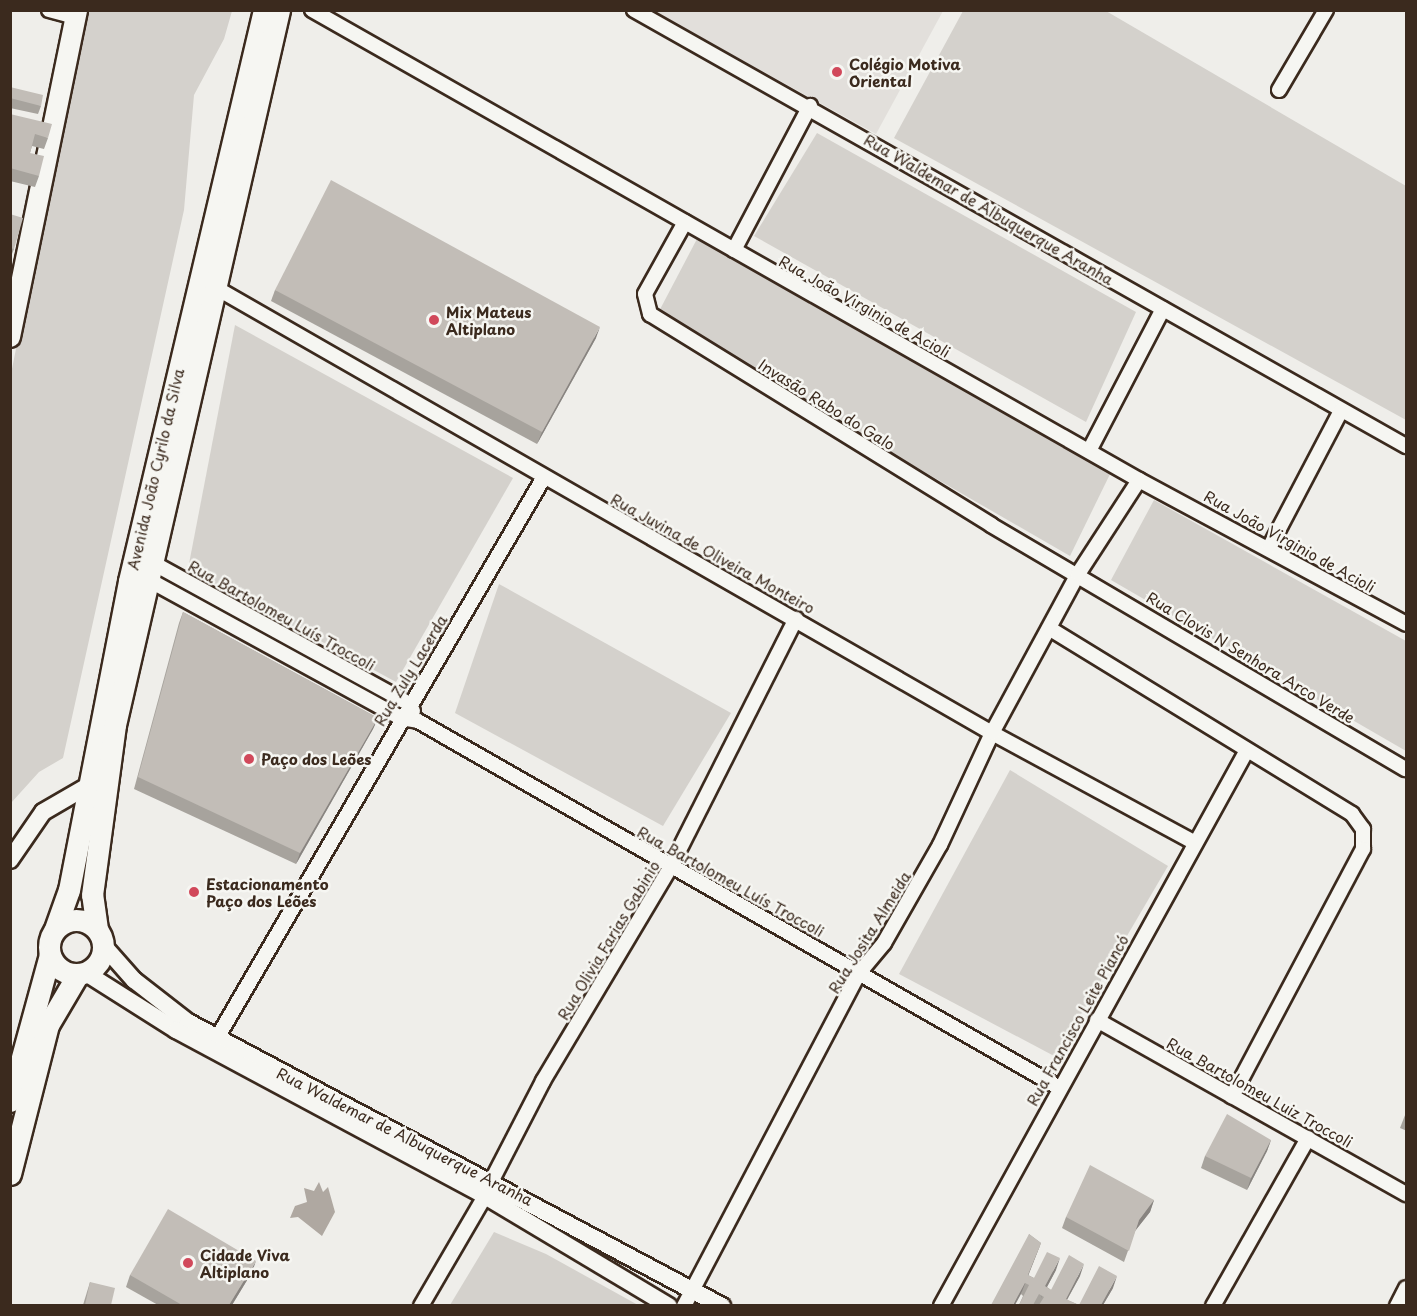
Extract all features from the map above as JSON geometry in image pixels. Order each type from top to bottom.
[{"type":"main road","name":"Avenida João Cyrilo da Silva","points":[[55,929],[69,890],[86,787],[264,10]]},
{"type":"main road","name":"Avenida João Cyrilo da Silva","points":[[100,937],[92,895],[101,807],[151,571],[218,289],[279,10]]},
{"type":"main road","points":[[10,336],[76,14]]},
{"type":"main road","points":[[10,1101],[55,929],[71,920],[100,937],[99,962],[82,974],[48,1024],[10,1174]]},
{"type":"main road","points":[[50,955],[60,970],[82,974]]},
{"type":"street","points":[[49,10],[76,14]]},
{"type":"street","name":"Rua João Virginio de Acioli","points":[[312,10],[1139,480],[1270,546],[1407,624]]},
{"type":"street","name":"Rua Waldemar de Albuquerque Aranha","points":[[634,10],[810,106],[1341,411],[1407,446]]},
{"type":"street","points":[[1279,90],[1326,10]]},
{"type":"street","points":[[734,250],[810,106]]},
{"type":"street","name":"Invasão Rabo do Galo","points":[[685,222],[645,294],[650,314],[1078,574]]},
{"type":"street","name":"Rua Juvina de Oliveira Monteiro","points":[[218,289],[992,733],[1194,842]]},
{"type":"street","points":[[1089,451],[1163,309]]},
{"type":"street","points":[[1270,546],[1341,411]]},
{"type":"street","name":"Rua Zuly Lacerda","points":[[217,1038],[409,704],[544,477]]},
{"type":"street","name":"Rua Josita Almeida","points":[[684,1305],[860,973],[884,943],[940,845],[992,733],[1052,630],[1078,574],[1139,480]]},
{"type":"street","name":"Rua Bartolomeu Luís Troccoli","points":[[151,571],[409,704]]},
{"type":"street","name":"Rua Bartolomeu Luís Troccoli","points":[[151,571],[401,718],[418,721],[1058,1087]]},
{"type":"street","name":"Rua Clovis N Senhora Arco Verde","points":[[1078,574],[1407,769]]},
{"type":"street","name":"Rua Olivia Farias Gabinio","points":[[492,1180],[543,1082],[671,866],[796,619]]},
{"type":"street","points":[[1052,630],[1246,752],[1352,814],[1365,838],[1232,1096]]},
{"type":"street","points":[[409,704],[418,721]]},
{"type":"street","name":"Rua Francisco Leite Piancó","points":[[941,1305],[1058,1087],[1246,752]]},
{"type":"street","points":[[10,860],[43,812],[86,787]]},
{"type":"street","name":"Rua Waldemar de Albuquerque Aranha","points":[[100,937],[159,1002],[217,1038],[492,1180],[722,1305]]},
{"type":"street","points":[[82,974],[176,1030],[485,1196],[669,1305]]},
{"type":"street","name":"Rua Bartolomeu Luiz Troccoli","points":[[1097,1020],[1407,1194]]},
{"type":"street","points":[[1213,1305],[1308,1138]]},
{"type":"street","points":[[421,1305],[485,1196]]},
{"type":"street","points":[[1397,1305],[1407,1288]]},
{"type":"shaded area","points":[[83,11],[232,11],[224,39],[194,95],[184,210],[63,758],[39,772],[11,803],[11,374]]},
{"type":"shaded area","name":"Colégio Motiva Oriental","points":[[653,11],[943,11],[876,134]]},
{"type":"shaded area","points":[[963,11],[1106,11],[1406,186],[1406,420],[894,138]]},
{"type":"shaded area","points":[[817,133],[1136,312],[1086,422],[754,236]]},
{"type":"shaded area","points":[[698,237],[1113,468],[1070,556],[656,317]]},
{"type":"shaded area","points":[[235,325],[513,478],[396,682],[188,569]]},
{"type":"shaded area","points":[[1154,500],[1406,641],[1406,751],[1111,580]]},
{"type":"shaded area","points":[[499,584],[731,713],[663,826],[455,713]]},
{"type":"shaded area","points":[[1010,770],[1168,866],[1056,1057],[899,974]]},
{"type":"shaded area","points":[[319,1182],[323,1192],[328,1187],[335,1212],[322,1236],[298,1217],[290,1218],[295,1206],[307,1202],[304,1188],[314,1191]]},
{"type":"shaded area","points":[[494,1232],[546,1254],[638,1305],[450,1305]]},
{"type":"building","points":[[10,87],[43,95],[41,106],[10,98]]},
{"type":"building","points":[[10,114],[52,124],[48,138],[35,134],[30,153],[44,156],[39,176],[10,168]]},
{"type":"building","name":"Mix Mateus Altiplano","points":[[331,180],[600,327],[542,432],[275,290]]},
{"type":"building","points":[[10,214],[23,218],[14,249],[10,248]]},
{"type":"building","name":"Paço dos Leões","points":[[183,612],[378,718],[300,853],[138,777]]},
{"type":"building","points":[[1227,1114],[1271,1140],[1251,1178],[1205,1156]]},
{"type":"building","points":[[1090,1165],[1154,1200],[1139,1220],[1129,1251],[1066,1217]]},
{"type":"building","name":"Cidade Viva Altiplano","points":[[168,1209],[256,1261],[229,1305],[182,1305],[130,1275]]},
{"type":"building","points":[[1029,1234],[1041,1243],[1028,1275],[1034,1278],[1047,1252],[1060,1258],[1045,1286],[1051,1290],[1069,1255],[1084,1264],[1066,1299],[1079,1305],[1039,1305],[1044,1297],[1039,1294],[1033,1305],[1019,1305],[1029,1285],[1025,1283],[1013,1305],[991,1305]]},
{"type":"building","points":[[1099,1266],[1117,1276],[1101,1305],[1079,1305]]},
{"type":"building","points":[[90,1282],[115,1288],[111,1305],[85,1305]]},
{"type":"place","name":"Colégio Motiva Oriental","points":[[837,72]]},
{"type":"place","name":"Mix Mateus Altiplano","points":[[434,320]]},
{"type":"place","name":"Paço dos Leões","points":[[249,759]]},
{"type":"place","name":"Estacionamento Paço dos Leões","points":[[194,892]]},
{"type":"place","name":"Cidade Viva Altiplano","points":[[188,1263]]}]
